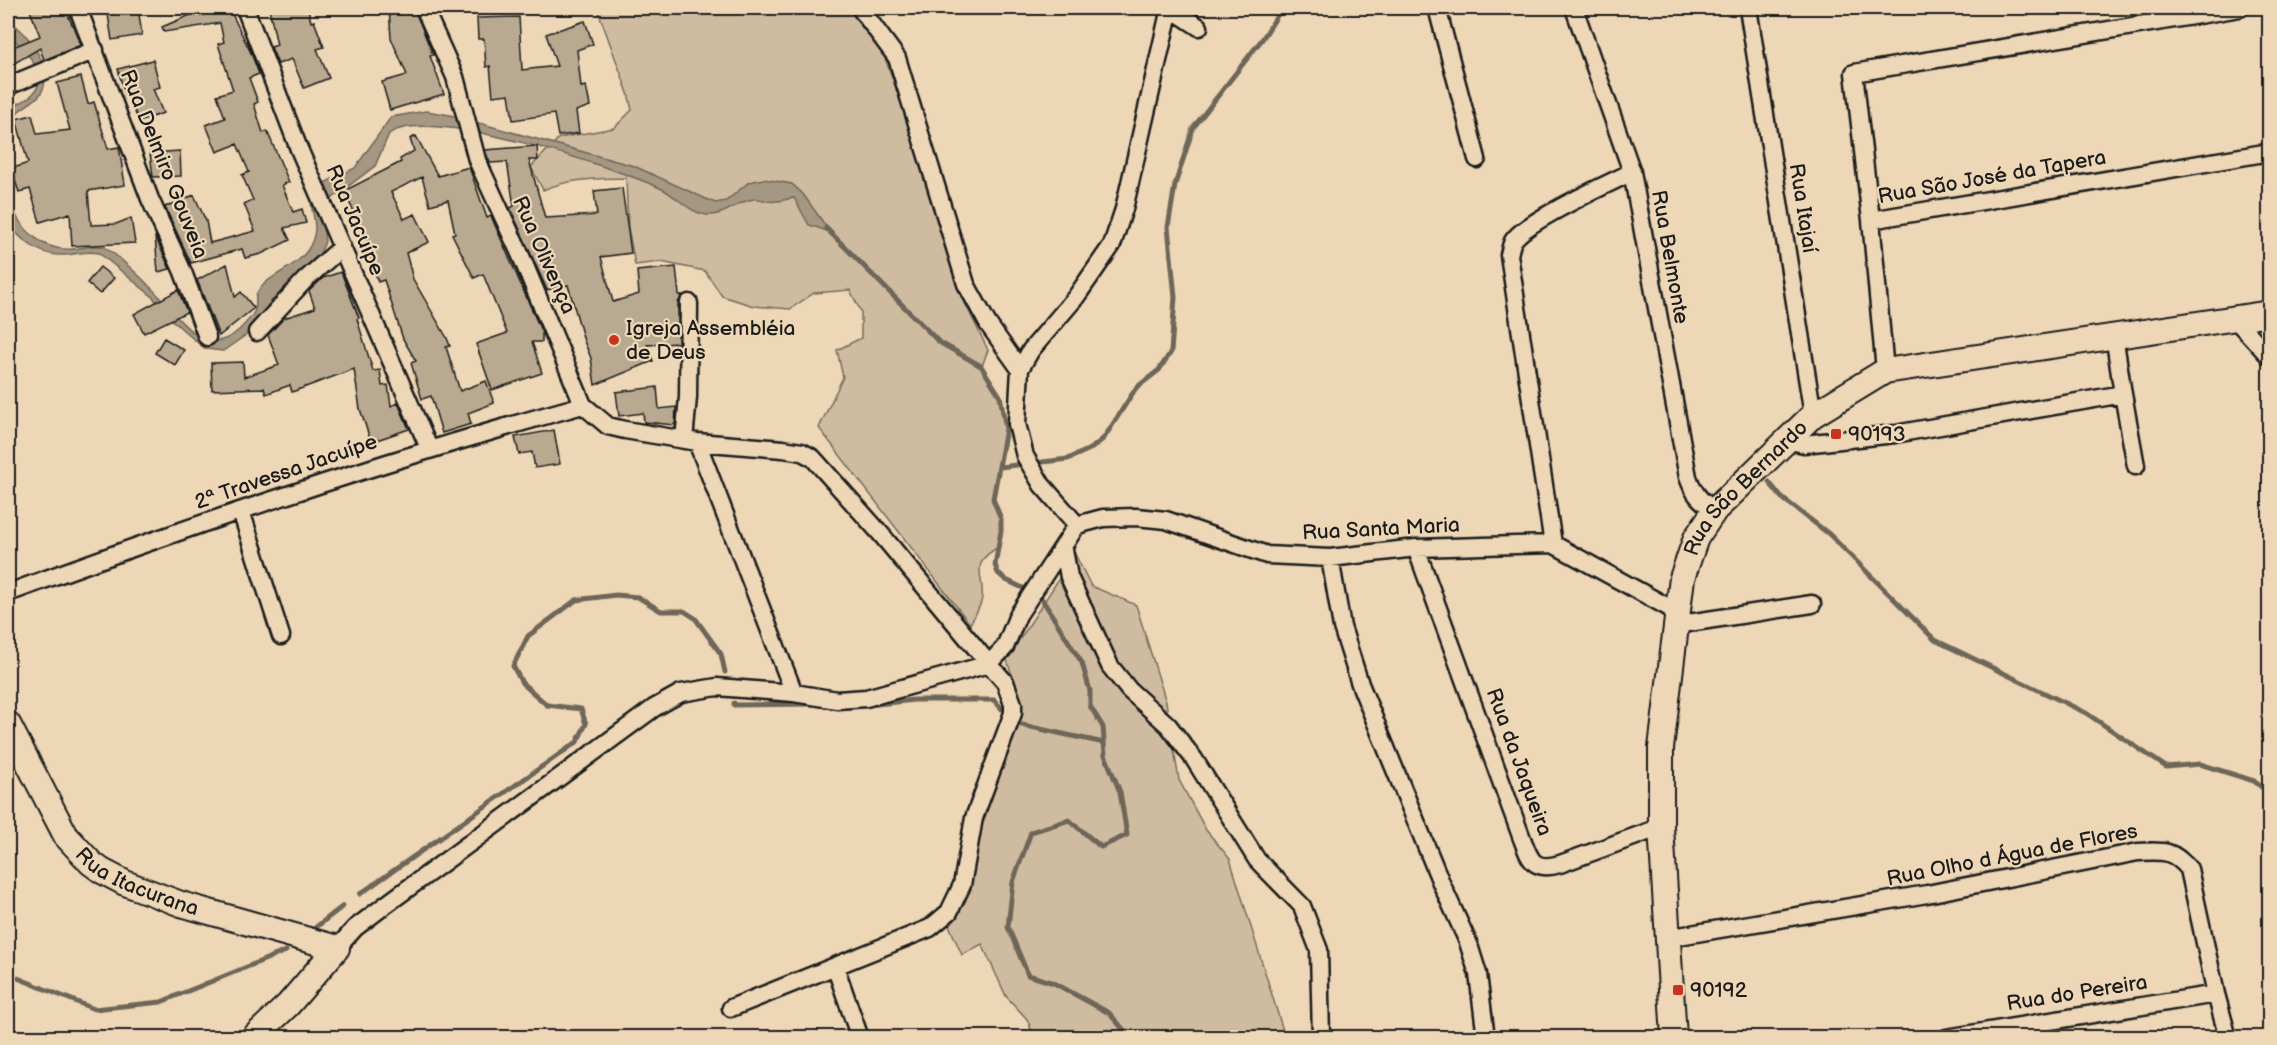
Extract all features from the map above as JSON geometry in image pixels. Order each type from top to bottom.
[{"type":"street","name":"Rua Delmiro Gouveia","points":[[78,8],[150,199],[183,272],[207,337]]},
{"type":"street","name":"Rua Jacuípe","points":[[245,8],[257,44],[429,448]]},
{"type":"street","name":"Rua Olivença","points":[[424,8],[443,46],[465,111],[477,160],[521,256],[583,405],[608,426],[691,441],[783,449],[802,452],[813,458],[880,533],[1005,682],[1013,714],[974,818],[962,885],[949,912],[930,928],[731,1008]]},
{"type":"street","points":[[860,8],[897,58],[966,284],[988,324],[1020,369]]},
{"type":"street","points":[[253,1038],[288,1005],[354,928],[654,708],[681,693],[717,687],[794,693],[837,700],[866,698],[989,664],[1005,647],[1025,603],[1064,550],[1077,525],[1037,476],[1025,456],[1017,424],[1020,369],[1031,350],[1076,297],[1112,245],[1124,209],[1170,8],[1199,27]]},
{"type":"street","points":[[1437,8],[1478,159]]},
{"type":"street","name":"Rua Belmonte","points":[[1574,8],[1632,171],[1688,477],[1694,494],[1702,503],[1715,510]]},
{"type":"street","name":"Rua Itajaí","points":[[1748,8],[1813,415]]},
{"type":"street","points":[[1871,220],[1854,73],[2240,8]]},
{"type":"street","points":[[8,86],[95,50]]},
{"type":"street","name":"Rua São José da Tapera","points":[[1885,371],[1871,220],[2270,152]]},
{"type":"street","points":[[1632,171],[1526,230],[1514,240],[1509,255],[1553,544],[1676,618],[1812,604]]},
{"type":"street","points":[[257,332],[297,288],[342,247]]},
{"type":"street","points":[[689,303],[688,397],[691,441],[794,693]]},
{"type":"street","name":"Rua São Bernardo","points":[[1674,1038],[1661,827],[1661,748],[1676,618],[1688,557],[1696,538],[1715,510],[1813,415],[1885,371],[2114,335],[2270,314]]},
{"type":"street","points":[[2235,319],[2270,357]]},
{"type":"street","points":[[2114,335],[2122,394],[2136,466]]},
{"type":"street","points":[[1785,440],[1804,444],[1895,434],[2122,394]]},
{"type":"street","name":"2ª Travessa Jacuípe","points":[[8,593],[429,448],[583,405]]},
{"type":"street","points":[[241,511],[281,636]]},
{"type":"street","name":"Rua Santa Maria","points":[[1077,525],[1102,518],[1136,517],[1166,520],[1267,555],[1330,558],[1416,548],[1553,544]]},
{"type":"street","name":"Rua da Jaqueira","points":[[1416,548],[1521,836],[1530,857],[1537,866],[1547,867],[1560,864],[1661,827]]},
{"type":"street","points":[[1064,550],[1069,577],[1110,666],[1129,690],[1168,725],[1194,759],[1257,860],[1302,906],[1319,950],[1322,970],[1321,1038]]},
{"type":"street","points":[[1330,558],[1342,627],[1360,684],[1442,885],[1468,942],[1478,974],[1486,1038]]},
{"type":"street","name":"Rua Itacurana","points":[[8,724],[66,836],[91,863],[102,871],[124,883],[181,904],[337,948]]},
{"type":"street","name":"Rua Olho d Água de Flores","points":[[1667,938],[1927,894],[2138,852],[2166,851],[2179,856],[2189,869],[2228,1038]]},
{"type":"street","points":[[836,966],[860,1038]]},
{"type":"street","name":"Rua do Pereira","points":[[1946,1038],[2216,994]]},
{"type":"shaded area","points":[[597,8],[851,8],[884,55],[907,120],[958,289],[988,350],[982,366],[1000,396],[1006,429],[993,499],[1001,519],[999,547],[989,553],[980,566],[981,602],[970,624],[819,428],[843,377],[837,350],[861,338],[861,312],[850,290],[814,293],[790,309],[754,306],[722,296],[705,271],[661,262],[635,265],[628,227],[626,178],[574,181],[543,190],[531,167],[559,138],[614,128],[632,110]]},
{"type":"shaded area","points":[[8,21],[24,33],[31,42],[45,73],[41,93],[14,118],[8,147],[8,119],[15,105],[29,98],[39,80],[33,61],[8,34]]},
{"type":"shaded area","points":[[426,111],[450,115],[634,166],[715,203],[726,201],[749,182],[764,179],[792,184],[803,194],[830,232],[809,225],[794,198],[773,201],[748,200],[714,215],[700,214],[660,188],[565,154],[480,133],[442,127],[410,127],[389,134],[375,166],[325,204],[323,222],[325,242],[315,265],[278,298],[271,301],[249,333],[223,351],[206,349],[199,344],[164,313],[153,297],[99,253],[53,255],[37,249],[23,239],[16,233],[8,219],[8,200],[25,229],[51,247],[73,249],[105,247],[138,275],[192,332],[214,341],[226,338],[249,320],[256,307],[256,295],[265,283],[295,263],[307,251],[315,233],[311,204],[312,189],[355,168],[391,117]]},
{"type":"shaded area","points":[[1075,554],[1091,586],[1136,605],[1166,702],[1179,780],[1206,830],[1230,859],[1285,1037],[1034,1037],[1027,1019],[1006,996],[982,944],[962,955],[948,923],[959,914],[977,831],[1018,723],[1019,693],[1007,659]]},
{"type":"building","points":[[29,8],[65,8],[81,45],[44,60],[40,48],[8,67],[8,49],[40,36]]},
{"type":"building","points":[[107,8],[138,8],[142,35],[112,40]]},
{"type":"building","points":[[207,8],[229,8],[251,53],[259,74],[249,78],[258,102],[254,104],[263,133],[267,131],[289,182],[282,185],[293,212],[302,209],[306,223],[284,228],[290,240],[261,254],[245,258],[242,249],[191,263],[165,207],[194,195],[206,221],[210,243],[255,231],[244,204],[253,200],[242,175],[249,172],[237,144],[217,152],[206,125],[225,118],[217,95],[233,90],[218,44],[224,42],[220,23],[164,32],[162,27]]},
{"type":"building","points":[[269,8],[308,8],[311,22],[314,21],[324,47],[317,49],[329,78],[304,88],[292,59],[278,64],[271,47],[277,45]]},
{"type":"building","points":[[389,8],[414,8],[433,55],[430,56],[444,94],[390,110],[382,82],[407,75],[391,38]]},
{"type":"building","points":[[519,17],[522,70],[557,66],[546,34],[585,21],[593,44],[577,50],[581,87],[586,86],[590,106],[576,111],[579,133],[558,136],[554,114],[513,120],[509,94],[493,96],[490,66],[486,67],[484,39],[478,39],[477,18]]},
{"type":"building","points":[[153,60],[160,87],[153,89],[163,113],[139,122],[128,95],[125,95],[118,69]]},
{"type":"building","points":[[81,77],[88,104],[94,102],[108,149],[119,147],[125,185],[88,191],[91,225],[116,224],[131,218],[135,243],[72,246],[70,213],[40,222],[30,189],[19,192],[11,169],[28,163],[16,119],[32,115],[37,134],[70,130],[57,83]]},
{"type":"building","points":[[416,136],[438,176],[469,167],[487,218],[491,216],[542,333],[542,342],[532,342],[542,373],[492,390],[476,344],[507,333],[483,274],[474,278],[452,234],[455,233],[448,200],[430,205],[422,177],[391,192],[404,219],[415,214],[429,242],[406,253],[413,279],[447,338],[450,346],[446,347],[460,391],[486,381],[494,403],[468,413],[471,424],[442,433],[431,396],[422,399],[411,363],[416,361],[403,339],[384,280],[378,282],[369,251],[372,250],[344,191],[401,162],[400,159],[414,151],[410,139]]},
{"type":"building","points":[[537,146],[538,160],[529,160],[545,218],[597,215],[594,191],[622,188],[631,253],[601,257],[613,302],[639,294],[637,271],[676,267],[679,295],[682,295],[678,303],[678,343],[647,345],[653,361],[595,385],[591,358],[568,285],[547,290],[510,208],[514,206],[507,162],[490,163],[485,150]]},
{"type":"building","points":[[180,151],[181,176],[153,177],[150,153]]},
{"type":"building","points":[[155,236],[170,269],[158,272]]},
{"type":"building","points":[[227,264],[235,297],[241,292],[254,308],[219,336],[197,280]]},
{"type":"building","points":[[100,267],[114,278],[100,294],[87,283]]},
{"type":"building","points":[[341,272],[359,318],[357,319],[373,371],[380,370],[382,386],[388,385],[391,406],[398,403],[409,429],[371,442],[360,409],[354,369],[292,392],[290,385],[266,394],[264,388],[212,390],[211,363],[243,362],[244,377],[279,365],[268,335],[284,318],[315,308],[309,291],[323,278]]},
{"type":"building","points":[[178,290],[187,312],[144,333],[134,314]]},
{"type":"building","points":[[164,338],[184,350],[175,365],[155,353]]},
{"type":"building","points":[[657,387],[659,409],[676,407],[675,425],[644,422],[643,413],[619,416],[616,392]]},
{"type":"building","points":[[554,430],[560,464],[535,468],[532,452],[519,454],[515,437]]},
{"type":"waterway","points":[[1000,467],[1068,459],[1092,448],[1104,438],[1136,388],[1159,370],[1171,352],[1175,297],[1168,227],[1175,185],[1193,128],[1263,38],[1282,8]]},
{"type":"waterway","points":[[826,228],[939,342],[981,366],[1000,396],[1006,429],[993,499],[1001,519],[995,565],[998,573],[1006,580],[1040,596],[1082,663],[1090,691],[1090,706],[1103,727],[1105,755],[1120,792],[1127,835],[1101,847],[1069,820],[1031,832],[1013,882],[1008,927],[1028,975],[1054,983],[1109,1013],[1131,1038]]},
{"type":"waterway","points":[[1769,482],[1781,497],[1829,534],[1935,640],[2086,713],[2166,767],[2200,764],[2254,781],[2270,794]]},
{"type":"waterway","points":[[360,894],[577,742],[586,724],[581,709],[547,705],[522,683],[513,666],[528,636],[576,600],[616,595],[638,597],[661,611],[684,611],[695,618],[721,654],[725,672]]},
{"type":"waterway","points":[[869,705],[914,700],[994,700],[1002,709]]},
{"type":"waterway","points":[[734,703],[734,705],[814,704]]},
{"type":"waterway","points":[[1022,725],[1104,743]]},
{"type":"waterway","points":[[316,927],[343,906]]},
{"type":"waterway","points":[[8,974],[94,1009],[161,1002],[286,951]]},
{"type":"place","name":"Igreja Assembléia de Deus","points":[[614,340]]},
{"type":"place","name":"90193","points":[[1836,434]]},
{"type":"place","name":"90192","points":[[1678,990]]}]
